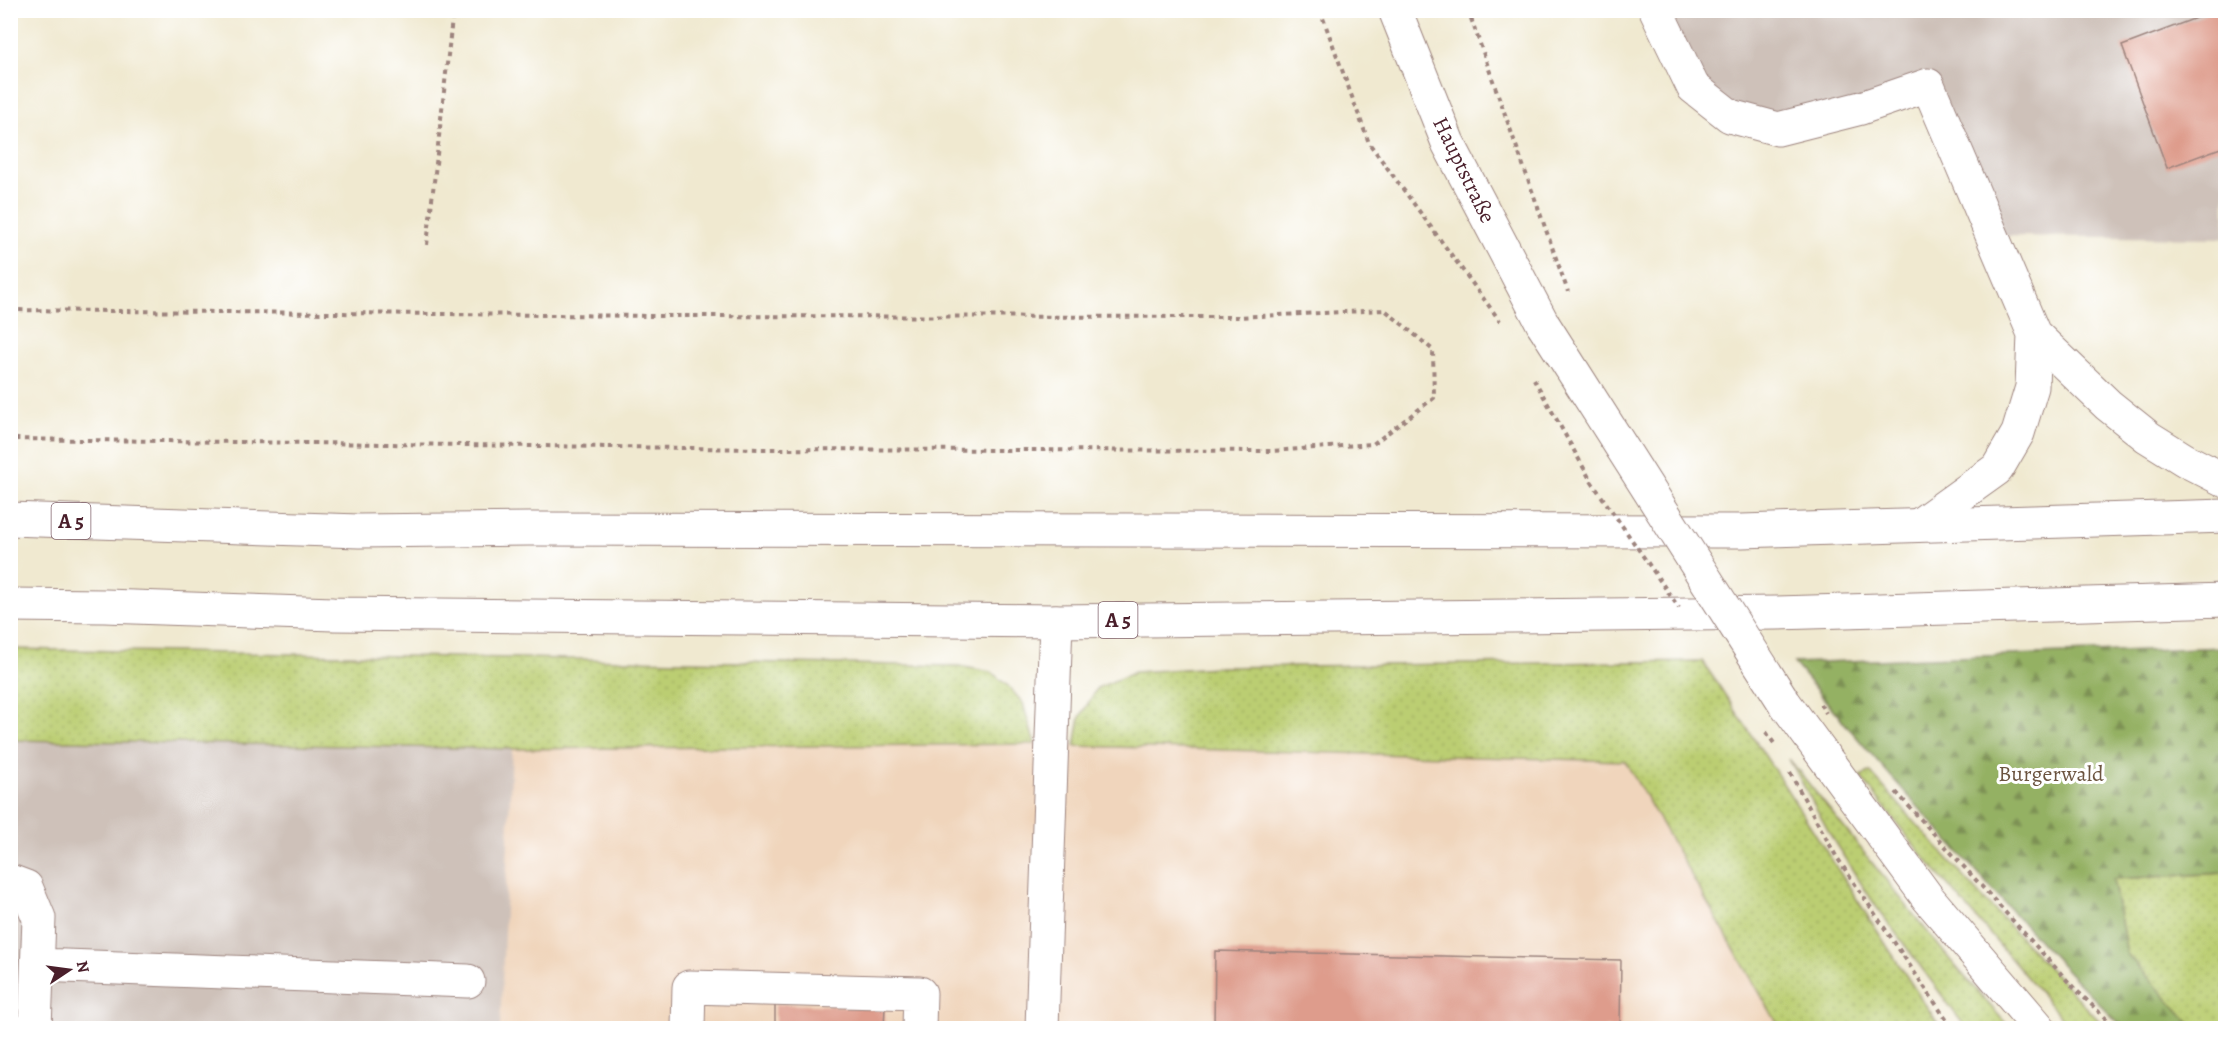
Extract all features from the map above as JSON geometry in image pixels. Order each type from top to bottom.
[{"type":"main road","name":"Hauptstraße","points":[[1395,10],[1448,143],[1543,324],[1784,702],[1928,898],[2039,1029]]},
{"type":"main road","points":[[1656,10],[1693,87],[1730,116],[1778,129],[1861,108],[1928,85],[2034,334],[2108,405],[2148,437],[2185,460],[2226,481]]},
{"type":"main road","points":[[1919,525],[1997,469],[2018,433],[2032,387],[2034,334]]},
{"type":"main road","name":"A 5","points":[[10,519],[359,531],[565,529],[1742,531],[2226,516]]},
{"type":"main road","name":"A 5","points":[[10,605],[333,614],[1056,621],[1777,613],[2226,600]]},
{"type":"main road","points":[[1042,1029],[1056,621]]},
{"type":"main road","points":[[10,881],[26,887],[39,918],[35,1029]]},
{"type":"main road","points":[[38,965],[468,981]]},
{"type":"main road","points":[[688,1029],[689,987],[920,993],[919,1029]]},
{"type":"path","points":[[427,245],[453,10]]},
{"type":"path","points":[[1320,10],[1370,143],[1505,329]]},
{"type":"path","points":[[1468,10],[1571,299]]},
{"type":"path","points":[[10,310],[657,316],[1214,317],[1384,310],[1433,350],[1434,398],[1373,444],[1271,451],[775,449],[10,440]]},
{"type":"path","points":[[1528,369],[1591,481],[1680,609]]},
{"type":"path","points":[[1826,713],[1834,722]]},
{"type":"path","points":[[1762,726],[1781,756]]},
{"type":"path","points":[[1786,766],[1836,856],[1952,1029]]},
{"type":"path","points":[[1895,791],[2074,988],[2116,1029]]},
{"type":"shaded area","points":[[1656,11],[2225,11],[2225,238],[1993,236],[1928,85],[1861,108],[1730,116]]},
{"type":"shaded area","points":[[11,740],[512,749],[1035,744],[1625,761],[1780,1028],[11,1028]]},
{"type":"shaded area","points":[[11,740],[512,749],[500,1028],[11,1028]]},
{"type":"green space","name":"Burgerwald","points":[[2225,647],[2225,873],[2113,879],[2127,954],[2194,1028],[2124,1028],[2069,973],[1980,876],[1794,663]]},
{"type":"green space","points":[[11,649],[959,666],[991,672],[1008,686],[1023,703],[1035,744],[512,749],[11,740]]},
{"type":"green space","points":[[1702,661],[1941,1028],[1780,1028],[1625,761],[1075,746],[1080,717],[1097,688],[1135,672],[1217,667]]},
{"type":"green space","points":[[1789,759],[1951,961],[2010,1028],[1966,1028],[1875,905],[1835,843]]},
{"type":"green space","points":[[1870,772],[1983,898],[2106,1028],[2070,1028],[1918,850],[1860,776]]},
{"type":"green space","points":[[2225,873],[2225,1028],[2194,1028],[2127,954],[2113,879]]},
{"type":"building","points":[[2217,10],[2226,10],[2226,146],[2167,168],[2122,46]]},
{"type":"building","points":[[1215,951],[1621,960],[1620,1028],[1214,1028]]},
{"type":"building","points":[[775,1004],[885,1007],[884,1028],[775,1028]]}]
